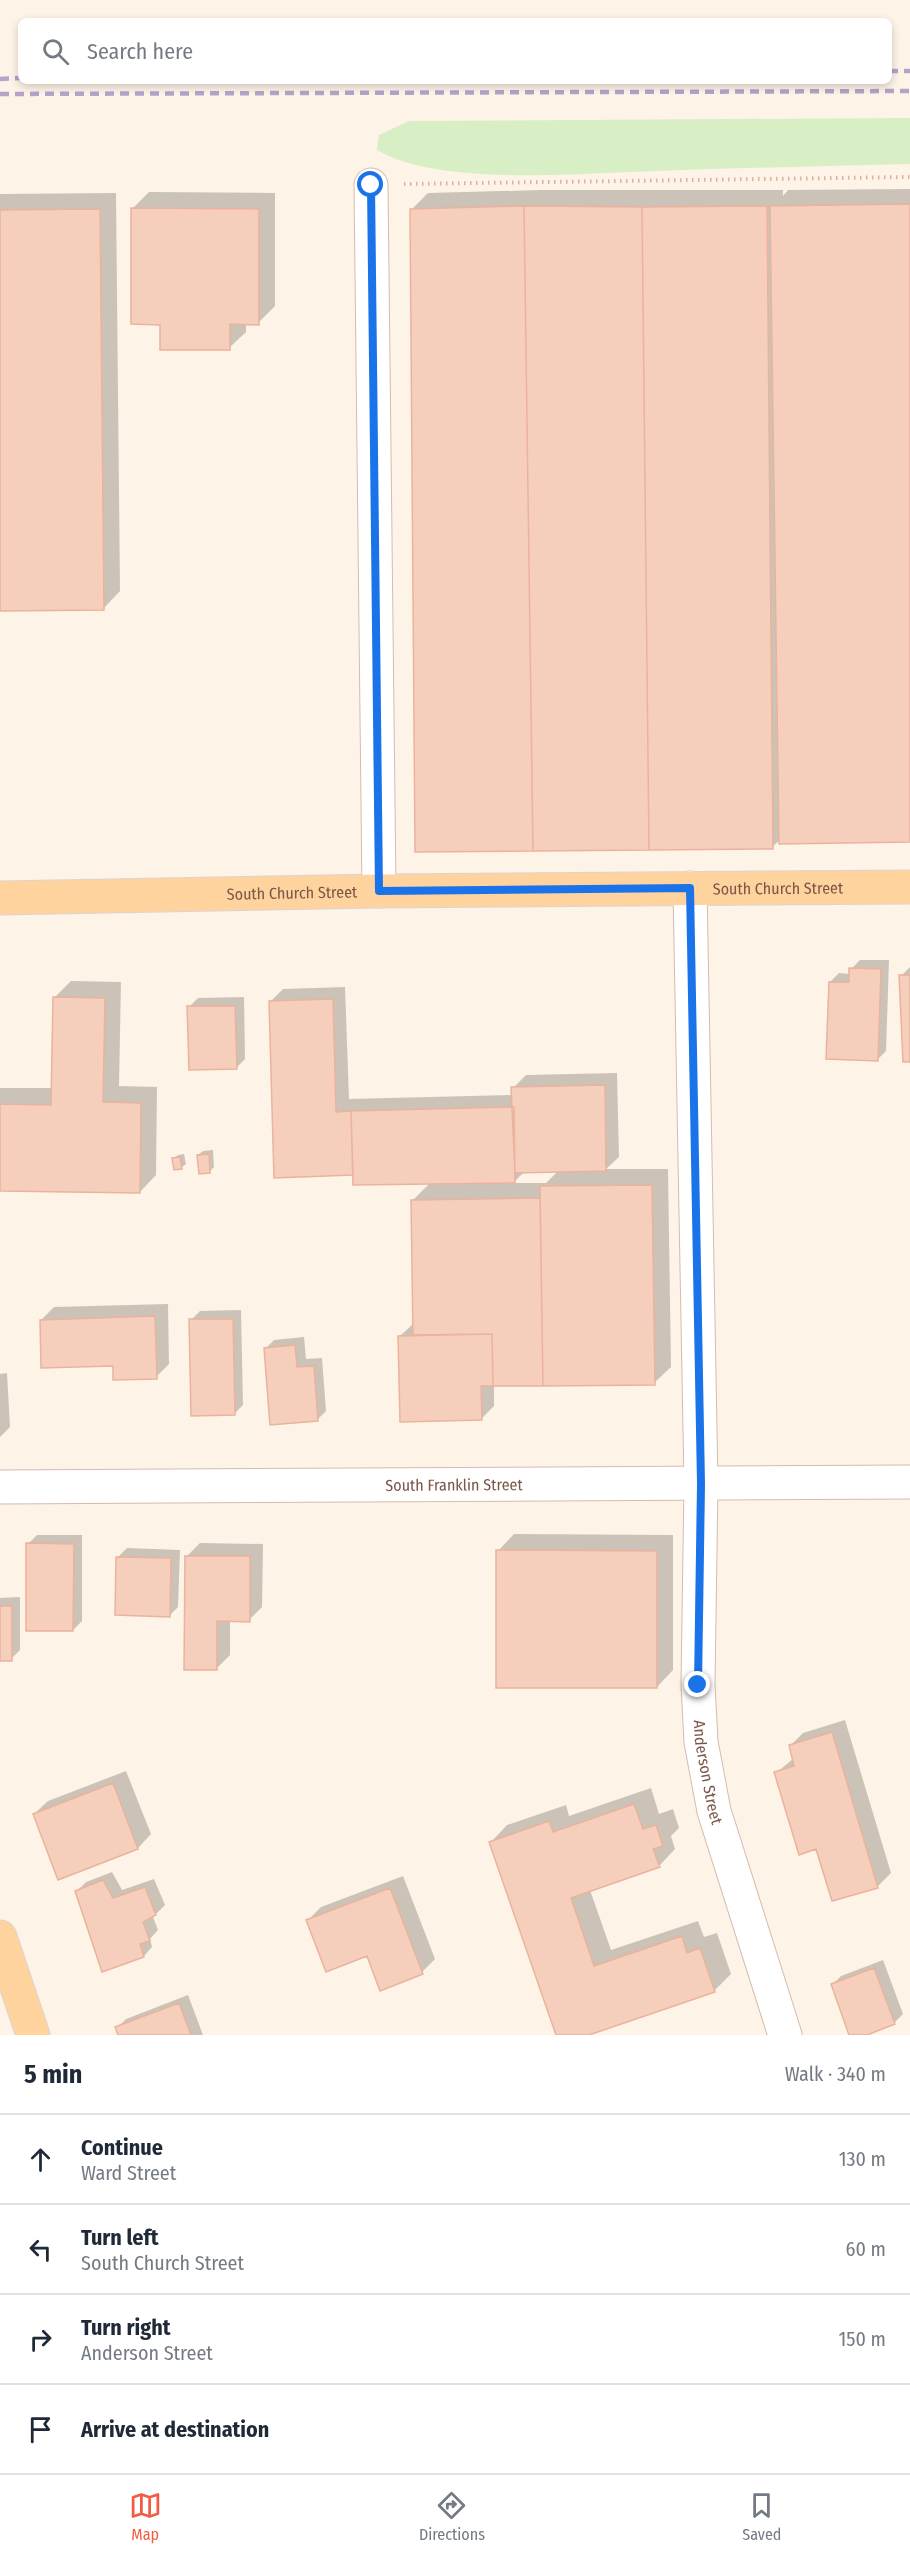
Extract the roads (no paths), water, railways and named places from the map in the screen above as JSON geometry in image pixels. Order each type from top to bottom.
[{"type":"main road","name":"South Church Street","points":[[0,898],[379,891],[910,887]]},
{"type":"main road","points":[[0,1937],[33,2035]]},
{"type":"street","points":[[371,185],[379,891]]},
{"type":"street","name":"Anderson Street","points":[[690,888],[701,1484],[698,1685],[701,1742],[714,1811],[785,2035]]},
{"type":"street","name":"South Franklin Street","points":[[0,1488],[910,1482]]},
{"type":"railway","points":[[892,71],[910,71]]},
{"type":"railway","points":[[0,79],[18,78]]},
{"type":"railway","points":[[0,94],[910,91]]}]
